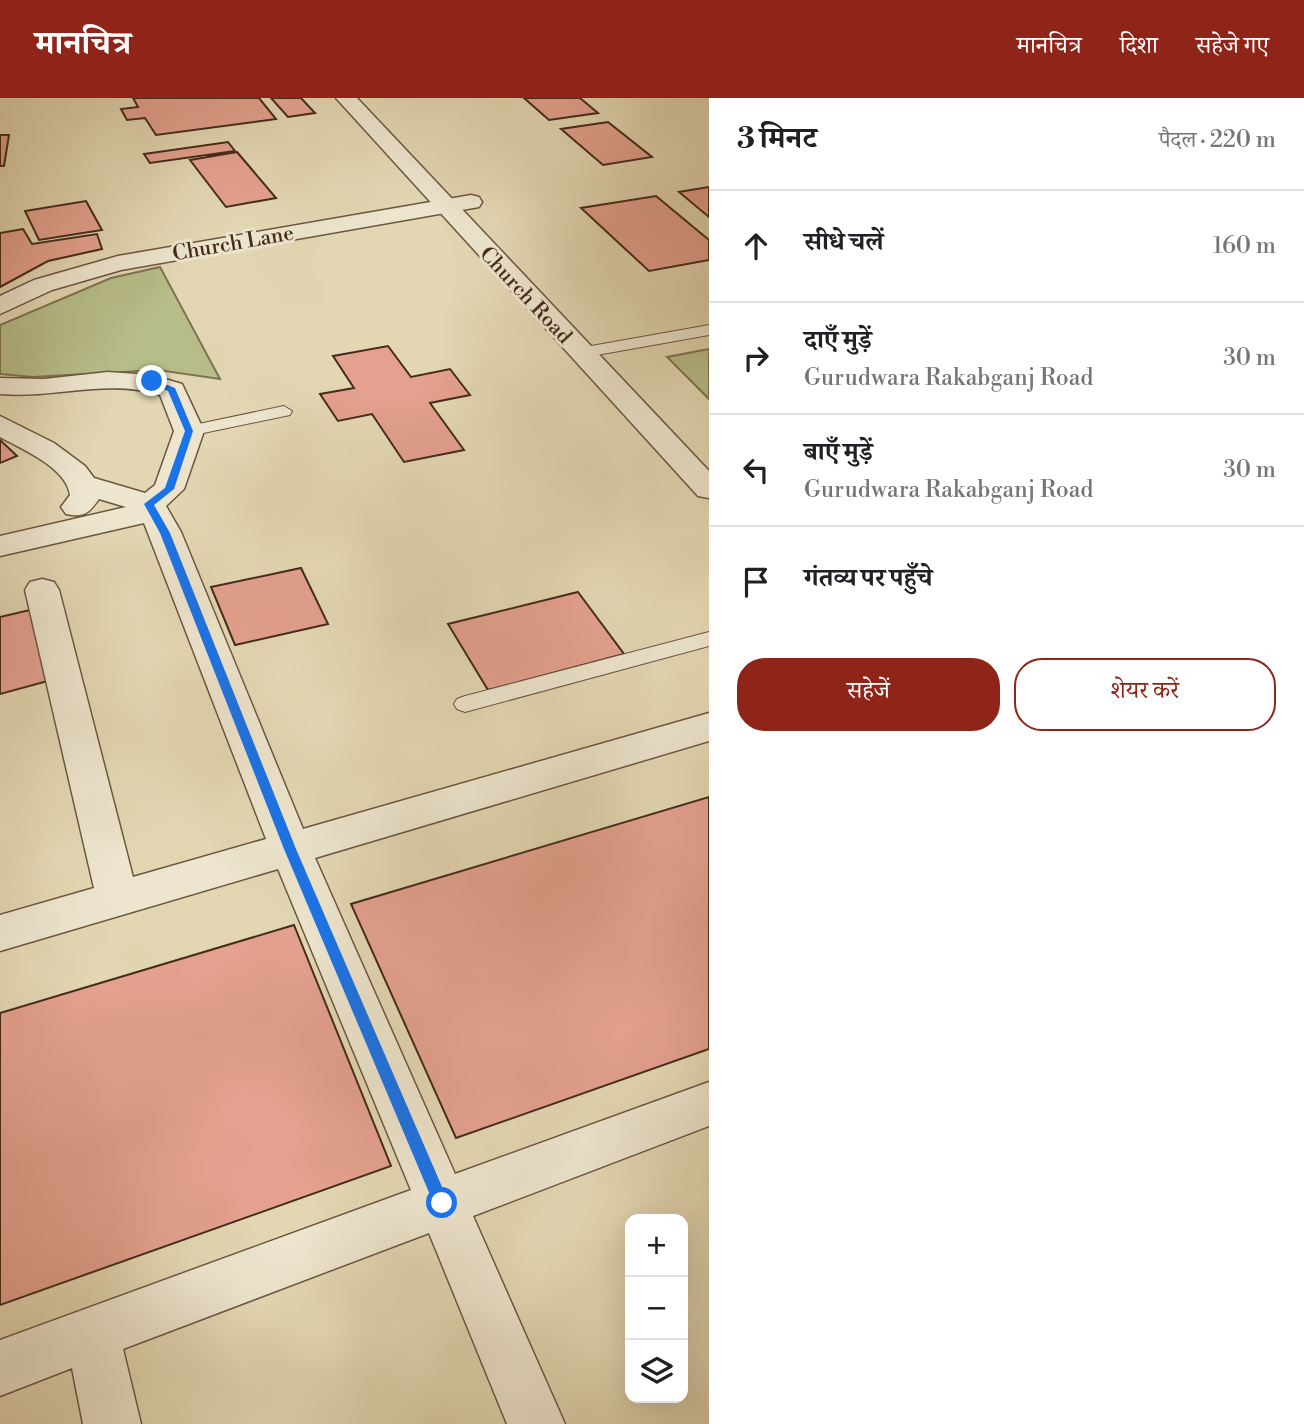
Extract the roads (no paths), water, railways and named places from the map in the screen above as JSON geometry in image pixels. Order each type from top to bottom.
[{"type":"street","name":"Church Road","points":[[346,98],[444,207],[709,489]]},
{"type":"street","name":"Church Road","points":[[371,98],[630,368]]},
{"type":"street","name":"Church Lane","points":[[0,306],[43,285],[118,263],[471,202]]},
{"type":"street","points":[[0,386],[22,389],[130,377],[152,381],[172,390],[189,431],[169,489],[134,516],[15,543]]},
{"type":"street","points":[[0,425],[78,473],[87,485],[149,504],[165,533],[290,849],[536,1424]]},
{"type":"street","points":[[15,543],[84,502],[87,485]]},
{"type":"street","points":[[41,590],[118,899]]},
{"type":"street","points":[[0,933],[709,727]]},
{"type":"street","points":[[0,1368],[709,1104]]},
{"type":"street","points":[[92,1334],[111,1424]]},
{"type":"lane","points":[[580,352],[612,349],[709,330]]},
{"type":"lane","points":[[189,431],[284,411]]},
{"type":"lane","points":[[465,704],[709,639]]}]
